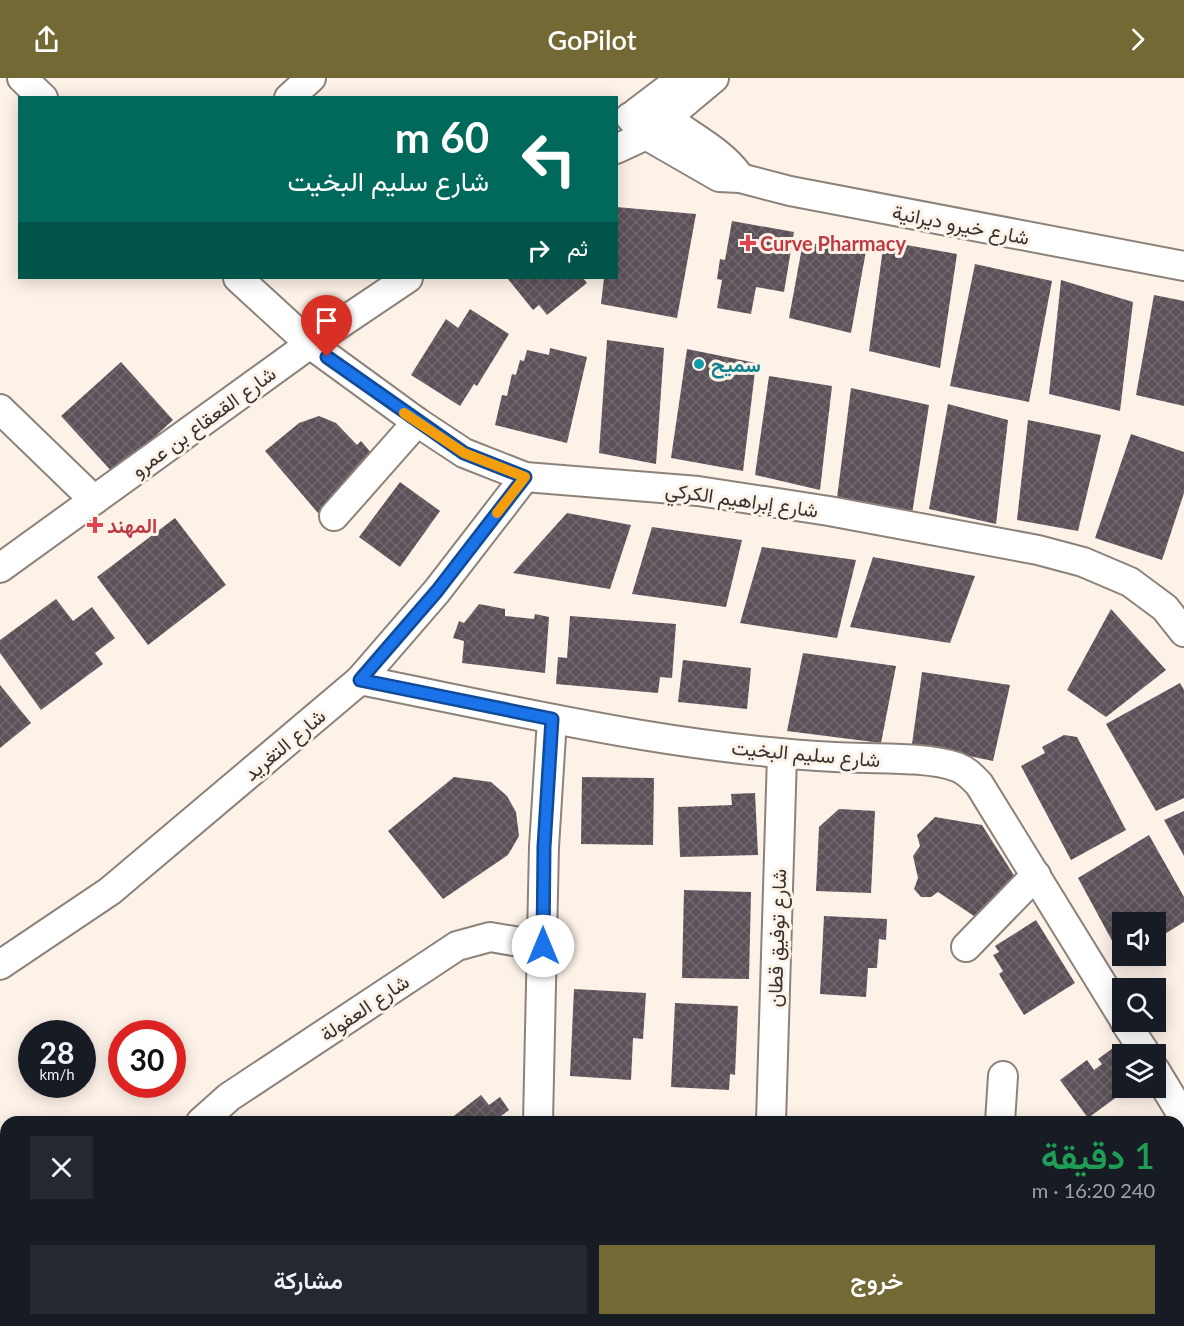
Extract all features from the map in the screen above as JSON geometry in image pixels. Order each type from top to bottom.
[{"type":"street","points":[[22,78],[41,96]]},
{"type":"street","points":[[291,96],[311,78]]},
{"type":"street","points":[[618,147],[682,78]]},
{"type":"street","points":[[642,121],[714,78]]},
{"type":"street","name":"شارع خيرو ديرانية","points":[[642,121],[720,177],[740,178],[790,192],[1184,266]]},
{"type":"street","name":"شارع إبراهيم الكركي","points":[[239,279],[310,344],[417,422],[464,453],[525,477],[698,491],[829,511],[1038,550],[1083,562],[1130,582],[1165,608],[1184,632]]},
{"type":"street","name":"شارع القعقاع بن عمرو","points":[[0,568],[310,344],[407,279]]},
{"type":"street","points":[[0,409],[94,500]]},
{"type":"street","points":[[334,516],[417,422]]},
{"type":"street","name":"شارع التغريد","points":[[0,965],[110,891],[360,680],[437,591],[525,477]]},
{"type":"street","name":"شارع سليم البخيت","points":[[360,680],[552,719],[782,755],[920,762],[957,767],[969,773],[979,784],[1112,1000]]},
{"type":"street","points":[[538,1116],[544,847],[552,719]]},
{"type":"street","name":"شارع توفيق قطان","points":[[771,1116],[782,755]]},
{"type":"street","points":[[966,947],[1036,875]]},
{"type":"street","name":"شارع العفولة","points":[[208,1116],[229,1097],[457,946],[490,937],[543,946]]},
{"type":"street","points":[[1000,1116],[1003,1076]]},
{"type":"street","points":[[1166,1088],[1183,1116]]},
{"type":"building","points":[[618,207],[696,214],[677,318],[601,304],[604,279],[618,279]]},
{"type":"building","points":[[732,221],[794,232],[784,292],[756,287],[751,314],[717,308],[722,280],[717,279],[720,259],[725,260]]},
{"type":"building","points":[[884,241],[957,254],[940,368],[869,351]]},
{"type":"building","points":[[803,242],[866,251],[851,333],[789,318]]},
{"type":"building","points":[[975,264],[1052,281],[1029,402],[950,386]]},
{"type":"building","points":[[508,279],[584,279],[587,283],[547,315],[539,305],[533,310]]},
{"type":"building","points":[[1061,280],[1133,302],[1120,411],[1049,394]]},
{"type":"building","points":[[1154,295],[1184,301],[1184,406],[1136,395]]},
{"type":"building","points":[[470,309],[509,334],[477,386],[474,384],[460,406],[411,375],[446,319],[458,328]]},
{"type":"building","points":[[607,340],[664,348],[656,464],[599,453]]},
{"type":"building","points":[[550,348],[587,357],[567,443],[495,425],[502,395],[507,396],[512,374],[516,375],[520,360],[524,361],[527,350],[549,355]]},
{"type":"building","points":[[687,349],[756,363],[743,471],[671,458]]},
{"type":"building","points":[[121,362],[173,420],[114,474],[61,416]]},
{"type":"building","points":[[769,376],[832,386],[820,490],[755,475]]},
{"type":"building","points":[[851,388],[929,405],[912,514],[837,498]]},
{"type":"building","points":[[948,404],[1008,420],[996,524],[929,509]]},
{"type":"building","points":[[319,416],[336,423],[357,445],[361,441],[378,461],[318,513],[265,451],[299,423]]},
{"type":"building","points":[[1028,420],[1101,435],[1078,531],[1017,520]]},
{"type":"building","points":[[1131,434],[1184,452],[1184,493],[1162,560],[1095,538]]},
{"type":"building","points":[[400,482],[440,511],[400,567],[359,537]]},
{"type":"building","points":[[567,513],[631,525],[610,589],[513,573]]},
{"type":"building","points":[[175,518],[226,585],[148,645],[97,577]]},
{"type":"building","points":[[652,527],[742,540],[726,607],[632,594]]},
{"type":"building","points":[[762,547],[856,560],[837,638],[740,623]]},
{"type":"building","points":[[873,557],[975,576],[950,643],[850,627]]},
{"type":"building","points":[[56,599],[73,621],[92,607],[115,638],[95,653],[103,664],[41,710],[0,653],[0,640]]},
{"type":"building","points":[[479,604],[505,609],[505,616],[534,619],[535,614],[549,617],[545,673],[462,663],[464,641],[453,638],[459,621],[464,623]]},
{"type":"building","points":[[1111,609],[1166,670],[1106,717],[1067,690]]},
{"type":"building","points":[[570,616],[676,624],[672,678],[660,677],[658,693],[556,684],[558,657],[567,658]]},
{"type":"building","points":[[803,653],[896,666],[881,743],[787,731]]},
{"type":"building","points":[[683,660],[751,668],[747,709],[678,702]]},
{"type":"building","points":[[922,672],[1010,685],[993,761],[912,744]]},
{"type":"building","points":[[1180,683],[1184,690],[1184,798],[1156,811],[1106,724]]},
{"type":"building","points":[[0,685],[31,723],[0,748]]},
{"type":"building","points":[[1064,735],[1077,737],[1126,830],[1071,860],[1021,766],[1045,753],[1042,747]]},
{"type":"building","points":[[454,777],[491,782],[507,796],[516,812],[519,836],[508,855],[443,899],[388,831]]},
{"type":"building","points":[[582,777],[654,778],[653,845],[581,844]]},
{"type":"building","points":[[755,793],[758,855],[680,857],[678,807],[732,805],[731,794]]},
{"type":"building","points":[[839,809],[875,811],[871,893],[816,891],[819,827]]},
{"type":"building","points":[[1184,811],[1184,856],[1164,820]]},
{"type":"building","points":[[935,817],[982,825],[1017,880],[980,920],[938,892],[931,897],[921,897],[914,889],[918,878],[913,856],[920,846],[917,835]]},
{"type":"building","points":[[1149,835],[1184,897],[1184,922],[1166,933],[1166,912],[1112,912],[1112,941],[1078,878]]},
{"type":"building","points":[[684,890],[751,892],[749,979],[682,978]]},
{"type":"building","points":[[824,916],[887,919],[886,940],[879,939],[877,968],[868,968],[866,997],[820,994]]},
{"type":"building","points":[[1036,920],[1075,983],[1024,1015],[999,974],[1003,971],[993,955],[999,952],[995,946]]},
{"type":"building","points":[[574,989],[646,993],[643,1039],[633,1038],[631,1080],[570,1076]]},
{"type":"building","points":[[675,1003],[738,1006],[735,1075],[730,1074],[729,1090],[671,1087]]},
{"type":"building","points":[[1112,1049],[1112,1098],[1115,1098],[1091,1116],[1087,1116],[1060,1080],[1087,1060],[1094,1070],[1102,1064],[1098,1059]]},
{"type":"building","points":[[481,1095],[489,1105],[500,1097],[509,1110],[501,1116],[454,1116]]},
{"type":"slow traffic","points":[[404,413],[464,453],[525,477],[497,513]]},
{"type":"place","name":"Curve Pharmacy","points":[[748,243]]},
{"type":"place","name":"سميح","points":[[699,364]]},
{"type":"place","name":"المهند","points":[[95,525]]},
{"type":"route","points":[[327,357],[464,453],[525,477],[437,591],[360,680],[552,719],[544,847],[543,946]]}]
